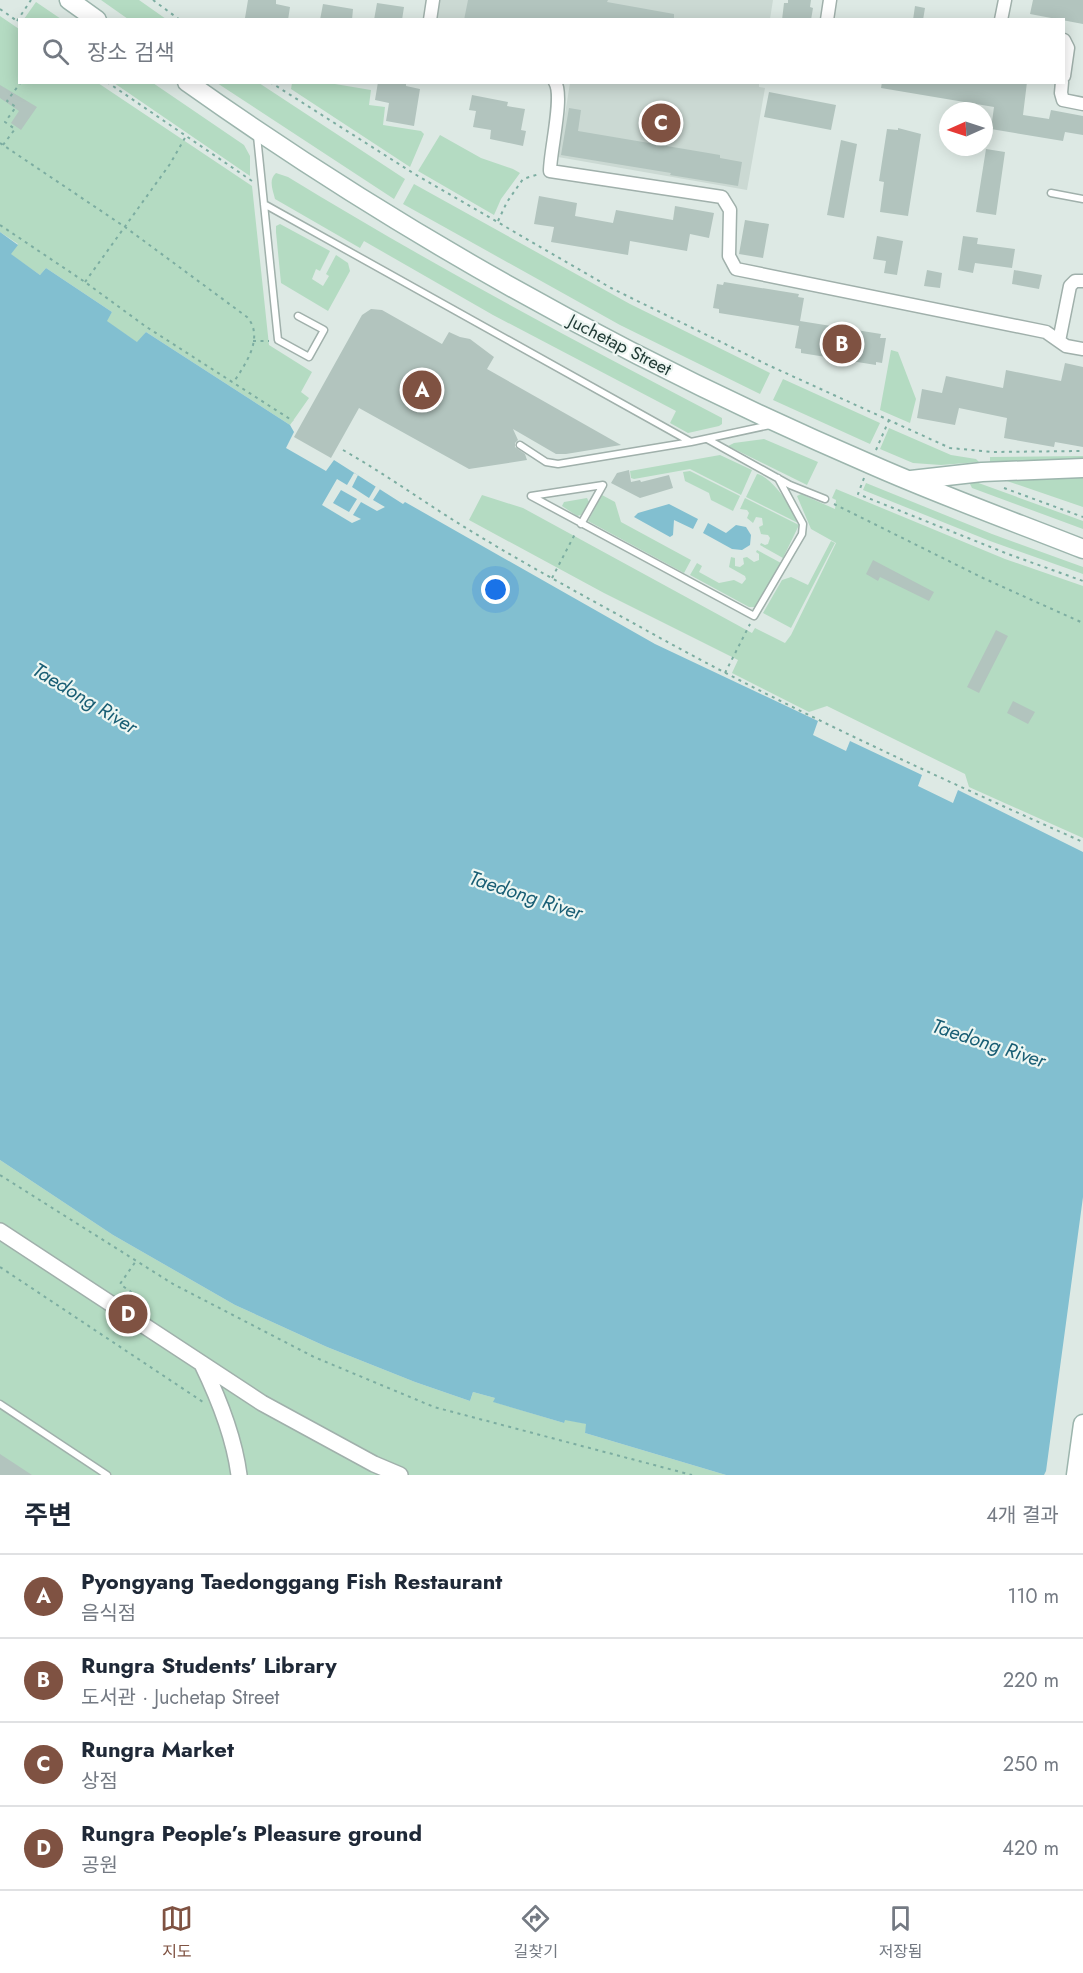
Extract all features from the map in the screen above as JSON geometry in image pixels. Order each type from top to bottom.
[{"type":"main road","points":[[69,0],[94,18]]},
{"type":"main road","name":"Juchetap Street","points":[[190,84],[257,132],[358,196],[505,284],[637,355],[778,423],[870,464],[1083,549]]},
{"type":"main road","points":[[908,480],[982,472],[1083,468]]},
{"type":"main road","points":[[1076,1475],[1083,1424]]},
{"type":"main road","points":[[1063,1475],[1079,1452]]},
{"type":"street","points":[[430,18],[433,0]]},
{"type":"street","points":[[827,18],[830,0]]},
{"type":"street","points":[[1001,18],[1005,0]]},
{"type":"street","points":[[1065,42],[1068,48],[1065,69]]},
{"type":"street","points":[[556,84],[559,98],[550,154],[550,171],[722,197],[730,210],[729,256],[736,269],[1046,332],[1066,346],[1083,349]]},
{"type":"street","points":[[1062,84],[1063,100],[1083,104]]},
{"type":"street","points":[[1059,341],[1070,286],[1075,281],[1083,281]]},
{"type":"street","points":[[0,1231],[262,1402],[374,1464],[400,1475]]},
{"type":"street","points":[[202,1364],[220,1400],[230,1432],[239,1475]]},
{"type":"lane","points":[[257,132],[278,340],[309,357],[324,330],[298,316]]},
{"type":"lane","points":[[1051,193],[1083,199]]},
{"type":"lane","points":[[264,204],[692,442]]},
{"type":"lane","points":[[520,445],[546,462],[558,464],[692,442],[778,423]]},
{"type":"lane","points":[[707,439],[825,499]]},
{"type":"lane","points":[[581,524],[603,486],[531,496],[581,524],[754,616],[802,534],[803,525],[778,477]]},
{"type":"lane","points":[[0,1404],[107,1475]]},
{"type":"path","points":[[20,18],[31,0]]},
{"type":"path","points":[[153,0],[177,18]]},
{"type":"path","points":[[0,9],[18,22]]},
{"type":"path","points":[[20,84],[7,101],[16,107],[6,122],[15,129],[1,144],[125,227],[252,323],[254,341],[251,356],[233,383]]},
{"type":"path","points":[[110,84],[262,188]]},
{"type":"path","points":[[273,84],[413,173],[611,288],[768,365],[950,448],[962,450],[1083,450]]},
{"type":"path","points":[[85,282],[170,164],[186,136]]},
{"type":"path","points":[[498,222],[507,201],[523,179],[550,171]]},
{"type":"path","points":[[0,225],[85,282],[145,326],[293,421]]},
{"type":"path","points":[[254,341],[278,340]]},
{"type":"path","points":[[889,420],[858,494],[1008,554],[1083,581]]},
{"type":"path","points":[[343,450],[450,518],[552,578],[725,673],[970,792],[1083,842]]},
{"type":"path","points":[[1002,487],[1083,517]]},
{"type":"path","points":[[825,499],[983,578],[1083,623]]},
{"type":"path","points":[[552,578],[581,524]]},
{"type":"path","points":[[725,673],[754,616]]},
{"type":"path","points":[[0,1174],[173,1284],[314,1357],[434,1407],[692,1475]]},
{"type":"path","points":[[127,1298],[131,1292],[120,1284],[136,1261]]},
{"type":"path","points":[[0,1267],[203,1402]]},
{"type":"shaded area","points":[[439,0],[773,0],[770,18],[437,18]]},
{"type":"shaded area","points":[[570,84],[759,84],[759,87],[765,88],[747,190],[558,157]]},
{"type":"green space","points":[[101,0],[139,0],[165,18],[127,18]]},
{"type":"green space","points":[[36,2],[60,18],[25,18]]},
{"type":"green space","points":[[0,16],[18,28],[18,84],[99,84],[252,186],[269,345],[312,372],[301,392],[309,398],[290,425],[146,332],[138,343],[106,321],[112,312],[46,268],[40,275],[10,254],[18,244],[0,232]]},
{"type":"green space","points":[[115,84],[154,84],[244,145],[250,156],[250,176]]},
{"type":"green space","points":[[219,84],[261,84],[405,179],[394,199]]},
{"type":"green space","points":[[292,84],[335,84],[371,90],[369,105],[385,107],[383,125],[421,131],[424,134],[410,167],[291,89]]},
{"type":"green space","points":[[440,135],[481,158],[520,173],[501,199],[494,215],[418,171]]},
{"type":"green space","points":[[276,173],[288,177],[395,241],[503,301],[722,418],[722,424],[688,433],[670,423],[676,411],[493,315],[364,241],[360,248],[275,199],[272,182]]},
{"type":"green space","points":[[414,184],[630,304],[770,373],[760,394],[620,325],[403,204]]},
{"type":"green space","points":[[280,224],[330,251],[320,271],[316,269],[312,279],[323,286],[329,276],[326,274],[336,255],[348,263],[350,271],[328,311],[281,283],[276,232],[276,226]]},
{"type":"green space","points":[[891,350],[898,352],[916,399],[910,423],[880,410]]},
{"type":"green space","points":[[783,379],[880,423],[870,444],[773,400]]},
{"type":"green space","points":[[889,428],[951,455],[976,459],[979,462],[941,465],[913,463],[880,449]]},
{"type":"green space","points":[[764,439],[818,462],[807,485],[728,446]]},
{"type":"green space","points":[[720,455],[752,470],[741,495],[690,469],[631,478],[630,471]]},
{"type":"green space","points":[[1083,456],[1083,462],[990,463],[990,457]]},
{"type":"green space","points":[[690,471],[740,496],[733,511],[711,500],[709,493],[685,481],[683,472]]},
{"type":"green space","points":[[757,474],[769,481],[781,494],[798,523],[746,497]]},
{"type":"green space","points":[[1083,477],[1083,507],[1001,479]]},
{"type":"green space","points":[[973,481],[1083,521],[1083,529],[972,488],[970,484]]},
{"type":"green space","points":[[866,483],[992,534],[1083,567],[1083,574],[990,541],[863,490]]},
{"type":"green space","points":[[836,489],[1005,559],[1083,586],[1083,838],[969,787],[965,774],[827,706],[809,712],[732,673],[738,660],[604,593],[469,520],[482,495],[523,508],[752,633],[755,628],[785,643],[836,543],[811,529],[797,496],[801,494],[835,509],[836,500],[832,498]]},
{"type":"green space","points":[[602,495],[615,502],[621,522],[691,560],[684,573],[588,521]]},
{"type":"green space","points":[[587,498],[589,502],[581,515],[577,516],[562,506],[564,502]]},
{"type":"green space","points":[[745,498],[799,525],[783,558],[760,545],[761,543],[768,544],[770,538],[768,535],[761,534],[759,527],[763,525],[762,518],[756,517],[753,523],[747,518],[749,513],[747,510],[740,509]]},
{"type":"green space","points":[[831,541],[835,543],[791,628],[763,613],[782,580],[791,577],[808,585]]},
{"type":"green space","points":[[757,550],[781,563],[756,607],[749,607],[690,575],[697,563],[702,566],[699,572],[719,583],[734,580],[742,584],[746,579],[745,576],[729,567],[731,557],[735,558],[735,566],[740,567],[744,564],[743,558],[747,557],[754,562],[759,560]]},
{"type":"green space","points":[[0,1160],[113,1235],[235,1305],[327,1347],[470,1401],[473,1392],[495,1398],[494,1402],[564,1423],[564,1419],[587,1424],[585,1433],[726,1475],[0,1475]]},
{"type":"water","name":"Taedong River","points":[[0,232],[18,245],[11,254],[40,275],[46,268],[112,312],[107,321],[137,342],[146,332],[290,425],[294,432],[286,448],[326,471],[334,460],[403,504],[405,502],[655,644],[818,721],[813,735],[846,751],[850,741],[922,775],[918,786],[953,803],[958,790],[1083,852],[1083,1475],[726,1475],[585,1433],[586,1424],[565,1420],[564,1423],[493,1402],[495,1398],[473,1392],[470,1401],[327,1347],[235,1305],[113,1235],[0,1160]]},
{"type":"water","points":[[669,504],[698,519],[693,529],[674,520],[673,535],[670,537],[634,517],[638,513]]},
{"type":"water","points":[[708,523],[726,533],[736,525],[746,527],[751,535],[750,545],[742,550],[732,549],[703,533]]},
{"type":"pier","points":[[354,473],[358,475],[352,487],[369,498],[376,486],[380,489],[373,500],[385,507],[377,511],[361,502],[353,515],[361,519],[352,523],[322,505],[337,479],[347,485]],"holes":[[[341,490],[357,499],[349,512],[333,503]]]},
{"type":"pier","points":[[1083,1197],[1083,1475],[1044,1475],[1046,1471]]},
{"type":"building","points":[[248,0],[276,0],[276,4],[290,7],[288,18],[245,18]]},
{"type":"building","points":[[468,0],[608,0],[607,2],[674,14],[674,18],[464,18]]},
{"type":"building","points":[[788,0],[811,0],[810,7],[813,8],[811,18],[782,18],[784,3],[788,3]]},
{"type":"building","points":[[1033,0],[1083,0],[1083,24],[1065,21],[1065,18],[1030,14]]},
{"type":"building","points":[[377,3],[404,7],[402,18],[374,18]]},
{"type":"building","points":[[323,4],[353,9],[352,18],[320,18]]},
{"type":"building","points":[[915,6],[925,8],[923,18],[913,18]]},
{"type":"building","points":[[378,84],[406,84],[406,86],[420,89],[414,126],[386,121],[389,103],[375,100]]},
{"type":"building","points":[[882,84],[1027,84],[1023,115],[1049,119],[1051,110],[1083,116],[1083,135],[1065,132],[1063,141],[993,129],[993,102],[964,102],[881,88]]},
{"type":"building","points":[[0,85],[37,107],[21,130],[11,123],[19,111],[0,98]]},
{"type":"building","points":[[769,92],[836,105],[831,130],[764,117]]},
{"type":"building","points":[[472,95],[508,102],[507,106],[525,109],[521,130],[526,131],[523,146],[490,139],[491,130],[473,127],[476,111],[469,110]]},
{"type":"building","points":[[569,108],[581,110],[578,131],[720,155],[720,158],[742,162],[738,186],[561,155]]},
{"type":"building","points":[[898,128],[921,134],[908,216],[880,212],[884,182],[879,181],[887,129],[898,130]]},
{"type":"building","points":[[841,140],[857,144],[844,218],[827,215]]},
{"type":"building","points":[[993,150],[1005,152],[996,215],[976,212],[985,156],[993,156]]},
{"type":"building","points":[[539,196],[577,203],[575,216],[613,223],[616,210],[673,220],[675,206],[714,213],[709,238],[690,234],[687,251],[630,241],[628,255],[551,242],[554,227],[534,224]]},
{"type":"building","points":[[745,220],[769,224],[763,258],[739,254]]},
{"type":"building","points":[[877,236],[903,241],[897,275],[884,273],[886,261],[873,259]]},
{"type":"building","points":[[963,236],[978,238],[977,244],[1015,249],[1012,268],[975,263],[973,273],[958,270]]},
{"type":"building","points":[[927,270],[942,273],[940,288],[924,286]]},
{"type":"building","points":[[1014,270],[1042,275],[1039,289],[1012,284]]},
{"type":"building","points":[[724,282],[799,294],[798,297],[804,298],[800,321],[881,334],[880,338],[886,338],[882,363],[876,362],[876,365],[801,353],[801,349],[795,348],[799,326],[719,313],[719,309],[713,308],[717,284],[723,285]]},
{"type":"building","points":[[371,309],[382,310],[442,344],[449,332],[470,339],[494,357],[487,369],[621,445],[556,454],[513,429],[518,440],[515,447],[525,454],[527,460],[469,469],[359,408],[331,458],[294,437],[362,315]]},
{"type":"building","points":[[1065,363],[1083,367],[1083,447],[1055,442],[1054,447],[1004,438],[1007,418],[959,408],[955,425],[917,418],[922,389],[942,393],[946,376],[1003,388],[1006,370],[1061,381]]},
{"type":"building","points":[[629,470],[631,482],[640,480],[641,482],[669,475],[673,488],[640,498],[611,483],[617,473]]},
{"type":"building","points":[[873,560],[934,592],[929,601],[880,577],[878,581],[866,574]]},
{"type":"building","points":[[996,630],[1008,636],[979,693],[967,687]]},
{"type":"building","points":[[1013,701],[1035,712],[1028,724],[1007,713]]},
{"type":"building","points":[[0,1454],[32,1475],[0,1475]]},
{"type":"place","name":"Rungra Market","points":[[661,123]]},
{"type":"place","name":"Rungra Students' Library","points":[[842,344]]},
{"type":"place","name":"Pyongyang Taedonggang Fish Restaurant","points":[[422,390]]},
{"type":"place","name":"Rungra People’s Pleasure ground","points":[[128,1314]]}]
